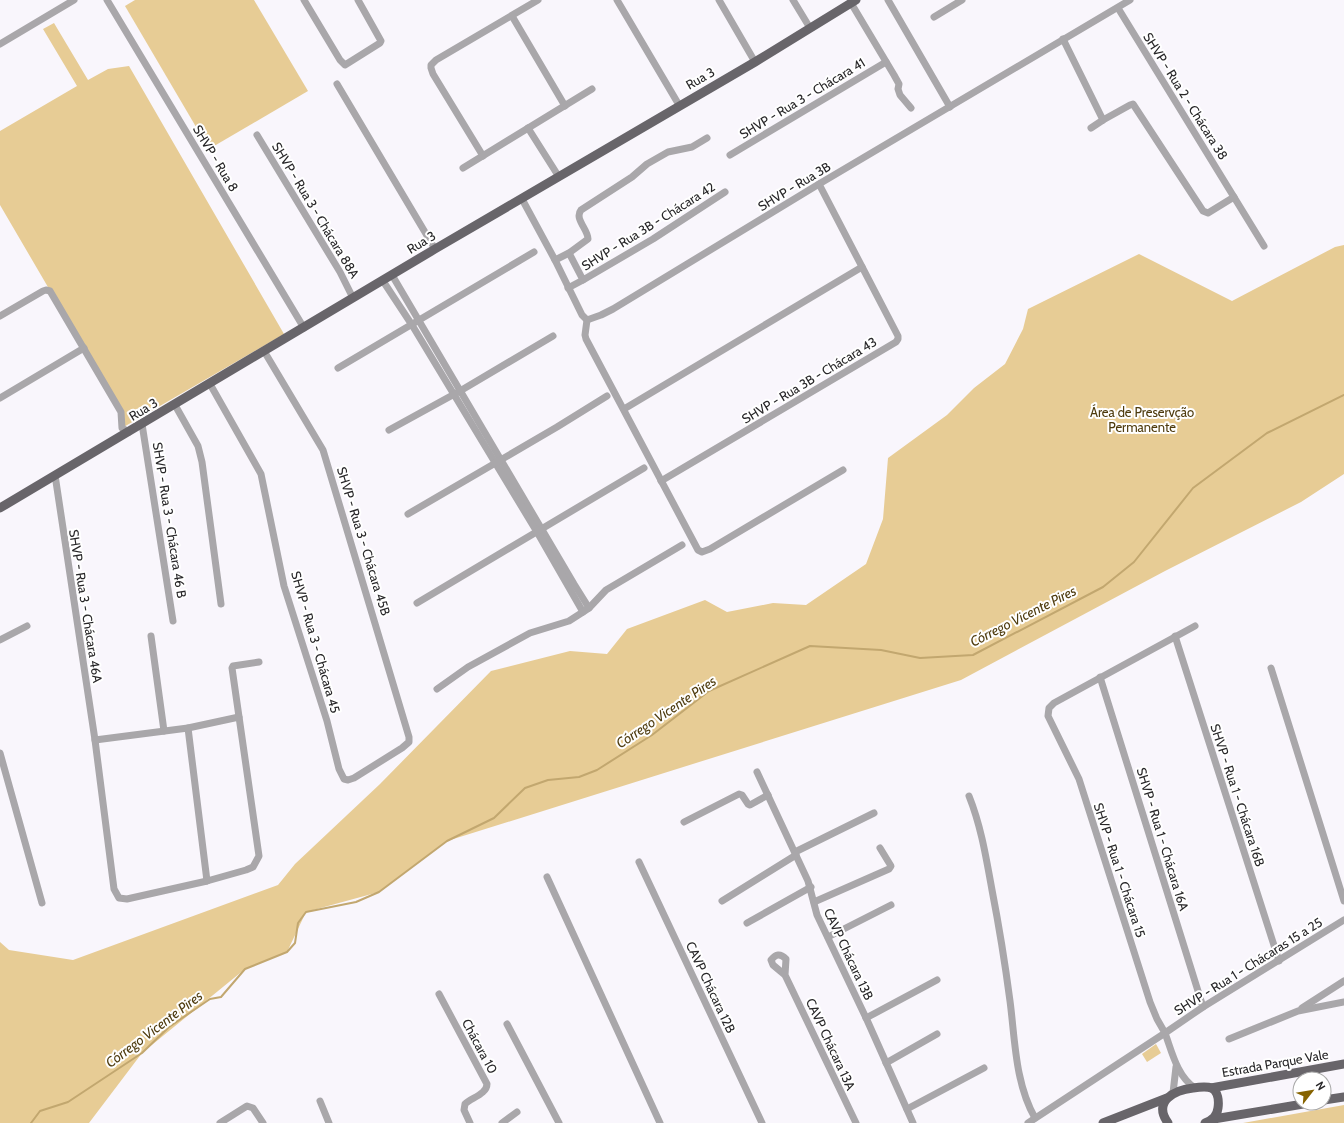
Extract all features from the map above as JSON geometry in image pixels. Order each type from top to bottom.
[{"type":"main road","name":"Rua 3","points":[[0,508],[435,249],[559,178],[679,105],[755,62],[853,1]]},
{"type":"main road","name":"Estrada Parque Vale","points":[[1170,1096],[1183,1090],[1210,1088],[1344,1064]]},
{"type":"main road","points":[[1210,1088],[1216,1093],[1218,1100],[1218,1111],[1210,1121]]},
{"type":"main road","points":[[1103,1123],[1170,1096]]},
{"type":"main road","points":[[1168,1123],[1163,1110],[1165,1103],[1170,1096]]},
{"type":"main road","points":[[1332,1099],[1344,1097]]},
{"type":"main road","points":[[1210,1121],[1292,1106]]},
{"type":"street","points":[[0,44],[74,0]]},
{"type":"street","name":"SHVP - Rua 8","points":[[107,0],[304,328]]},
{"type":"street","points":[[304,0],[340,60],[345,65],[381,41],[358,0]]},
{"type":"street","points":[[483,156],[433,74],[431,65],[436,60],[538,0]]},
{"type":"street","points":[[616,0],[679,105]]},
{"type":"street","points":[[719,0],[755,62]]},
{"type":"street","points":[[793,0],[810,28]]},
{"type":"street","points":[[888,0],[950,107]]},
{"type":"street","points":[[934,17],[962,0]]},
{"type":"street","name":"SHVP - Rua 3B","points":[[587,320],[613,309],[819,184],[1130,0]]},
{"type":"street","name":"SHVP - Rua 3 - Chácara 41","points":[[853,1],[898,81],[900,95],[911,108]]},
{"type":"street","name":"SHVP - Rua 2 - Chácara 38","points":[[1118,8],[1264,246]]},
{"type":"street","points":[[512,16],[565,106]]},
{"type":"street","points":[[1064,39],[1103,120]]},
{"type":"street","name":"SHVP - Rua 3 - Chácara 41","points":[[730,155],[886,62]]},
{"type":"street","points":[[337,84],[435,249]]},
{"type":"street","points":[[463,168],[592,89]]},
{"type":"street","points":[[1090,128],[1130,104],[1133,104],[1203,211],[1208,213],[1234,197]]},
{"type":"street","points":[[528,128],[559,178]]},
{"type":"street","name":"SHVP - Rua 3 - Chácara 88A","points":[[257,135],[340,272],[353,298]]},
{"type":"street","name":"SHVP - Rua 3B - Chácara 42","points":[[555,260],[569,253],[586,241],[588,237],[579,217],[579,212],[581,210],[632,177],[647,164],[668,152],[692,147],[707,138]]},
{"type":"street","name":"SHVP - Rua 3B - Chácara 43","points":[[661,481],[896,342],[898,339],[898,336],[819,184]]},
{"type":"street","name":"SHVP - Rua 3B - Chácara 42","points":[[568,288],[653,239],[725,192]]},
{"type":"street","points":[[522,199],[555,260],[580,311],[587,320],[585,335],[586,339],[698,550],[702,552],[710,549],[843,470]]},
{"type":"street","points":[[338,368],[534,252]]},
{"type":"street","name":"SHVP - Rua 3B - Chácara 42","points":[[569,253],[583,280]]},
{"type":"street","points":[[624,409],[862,266]]},
{"type":"street","points":[[392,275],[408,303],[416,323],[456,392],[540,531],[589,608]]},
{"type":"street","points":[[383,281],[400,307],[416,323]]},
{"type":"street","points":[[0,316],[43,291],[50,291],[121,412],[122,428],[129,432]]},
{"type":"street","points":[[400,307],[408,303]]},
{"type":"street","points":[[389,430],[553,336]]},
{"type":"street","points":[[0,398],[84,348]]},
{"type":"street","name":"SHVP - Rua 3 - Chácara 45B","points":[[264,351],[321,444],[327,459],[410,737],[409,742],[402,748]]},
{"type":"street","name":"SHVP - Rua 3 - Chácara 45","points":[[210,384],[260,474],[284,586],[327,721],[341,776],[348,780],[354,778],[402,748]]},
{"type":"street","points":[[408,514],[607,396]]},
{"type":"street","points":[[175,404],[198,446],[202,462],[221,604]]},
{"type":"street","name":"SHVP - Rua 3 - Chácara 46 B","points":[[142,424],[174,621]]},
{"type":"street","points":[[417,604],[644,468]]},
{"type":"street","name":"SHVP - Rua 3 - Chácara 46A","points":[[55,476],[95,740],[114,889],[119,898],[127,899],[208,881],[253,867],[260,856],[232,668],[233,666],[259,662]]},
{"type":"street","points":[[540,531],[583,612]]},
{"type":"street","points":[[437,689],[468,667],[519,639],[569,621],[589,608],[606,590],[682,545]]},
{"type":"street","points":[[0,640],[27,626]]},
{"type":"street","points":[[1100,677],[1196,626]]},
{"type":"street","points":[[151,636],[164,731]]},
{"type":"street","name":"SHVP - Rua 1 - Chácara 16B","points":[[1175,636],[1279,961]]},
{"type":"street","points":[[1272,668],[1344,901]]},
{"type":"street","name":"SHVP - Rua 1 - Chácara 15","points":[[1100,677],[1054,703],[1049,708],[1048,716],[1079,779],[1150,1002],[1165,1033]]},
{"type":"street","name":"SHVP - Rua 1 - Chácara 16A","points":[[1100,677],[1203,1007]]},
{"type":"street","points":[[95,740],[188,728],[239,717]]},
{"type":"street","points":[[188,728],[208,881]]},
{"type":"street","points":[[0,753],[42,903]]},
{"type":"street","name":"CAVP Chácara 13B","points":[[757,772],[810,887],[817,915],[866,1018],[913,1123]]},
{"type":"street","points":[[684,822],[739,794],[742,795],[748,804],[768,795]]},
{"type":"street","points":[[969,796],[977,817],[983,840],[1000,930],[1013,1035],[1020,1073],[1027,1101],[1035,1118]]},
{"type":"street","points":[[722,901],[795,853],[874,813]]},
{"type":"street","points":[[814,902],[889,870],[891,866],[880,848]]},
{"type":"street","name":"CAVP Chácara 12B","points":[[639,862],[762,1123]]},
{"type":"street","points":[[547,877],[660,1123]]},
{"type":"street","points":[[747,923],[810,887]]},
{"type":"street","points":[[828,937],[891,905]]},
{"type":"street","name":"SHVP - Rua 1 - Chácaras 15 a 25","points":[[1028,1123],[1203,1007],[1344,920]]},
{"type":"street","name":"CAVP Chácara 13A","points":[[785,975],[856,1123]]},
{"type":"street","points":[[866,1018],[937,980]]},
{"type":"street","points":[[1298,1011],[1344,981]]},
{"type":"street","name":"Chácara 10","points":[[440,994],[487,1084],[486,1089],[482,1093],[465,1104],[464,1110],[470,1123]]},
{"type":"street","points":[[1229,1039],[1298,1011],[1344,1002]]},
{"type":"street","points":[[507,1024],[559,1123]]},
{"type":"street","points":[[1165,1033],[1185,1080],[1195,1088]]},
{"type":"street","points":[[886,1062],[937,1034]]},
{"type":"street","points":[[1170,1096],[1177,1064]]},
{"type":"street","points":[[907,1109],[984,1068]]},
{"type":"street","points":[[320,1101],[330,1123]]},
{"type":"street","points":[[220,1123],[247,1106],[253,1108],[263,1123]]},
{"type":"street","points":[[502,1123],[517,1112]]},
{"type":"green space","points":[[135,0],[254,0],[308,91],[209,149],[125,6]]},
{"type":"green space","points":[[54,23],[88,80],[108,69],[129,66],[284,334],[122,428],[121,412],[0,205],[0,131],[77,86],[43,29]]},
{"type":"green space","name":"Área de Preservção Permanente","points":[[1344,245],[1344,474],[1301,502],[1165,571],[961,680],[447,841],[379,892],[306,912],[287,952],[245,969],[142,1053],[89,1123],[0,1123],[0,942],[9,950],[73,960],[278,885],[295,864],[380,784],[491,671],[570,651],[607,654],[627,629],[705,600],[727,612],[773,603],[806,605],[866,564],[883,519],[888,458],[947,415],[974,388],[1005,364],[1023,329],[1028,309],[1139,254],[1232,301],[1335,247]]},
{"type":"green space","points":[[1156,1044],[1161,1053],[1147,1062],[1142,1054]]},
{"type":"green space","points":[[1344,1105],[1344,1123],[1243,1123],[1310,1111],[1332,1111],[1332,1107]]},
{"type":"waterway","name":"Córrego Vicente Pires","points":[[31,1123],[40,1111],[68,1102],[142,1053],[169,1027],[210,999],[221,997],[245,969],[287,952],[295,943],[298,923],[306,912],[356,902],[379,892],[447,841],[494,818],[525,788],[548,780],[579,777],[597,770],[652,735],[709,691],[810,646],[881,650],[920,658],[973,655],[1103,587],[1134,562],[1193,488],[1267,433],[1344,395]]}]
